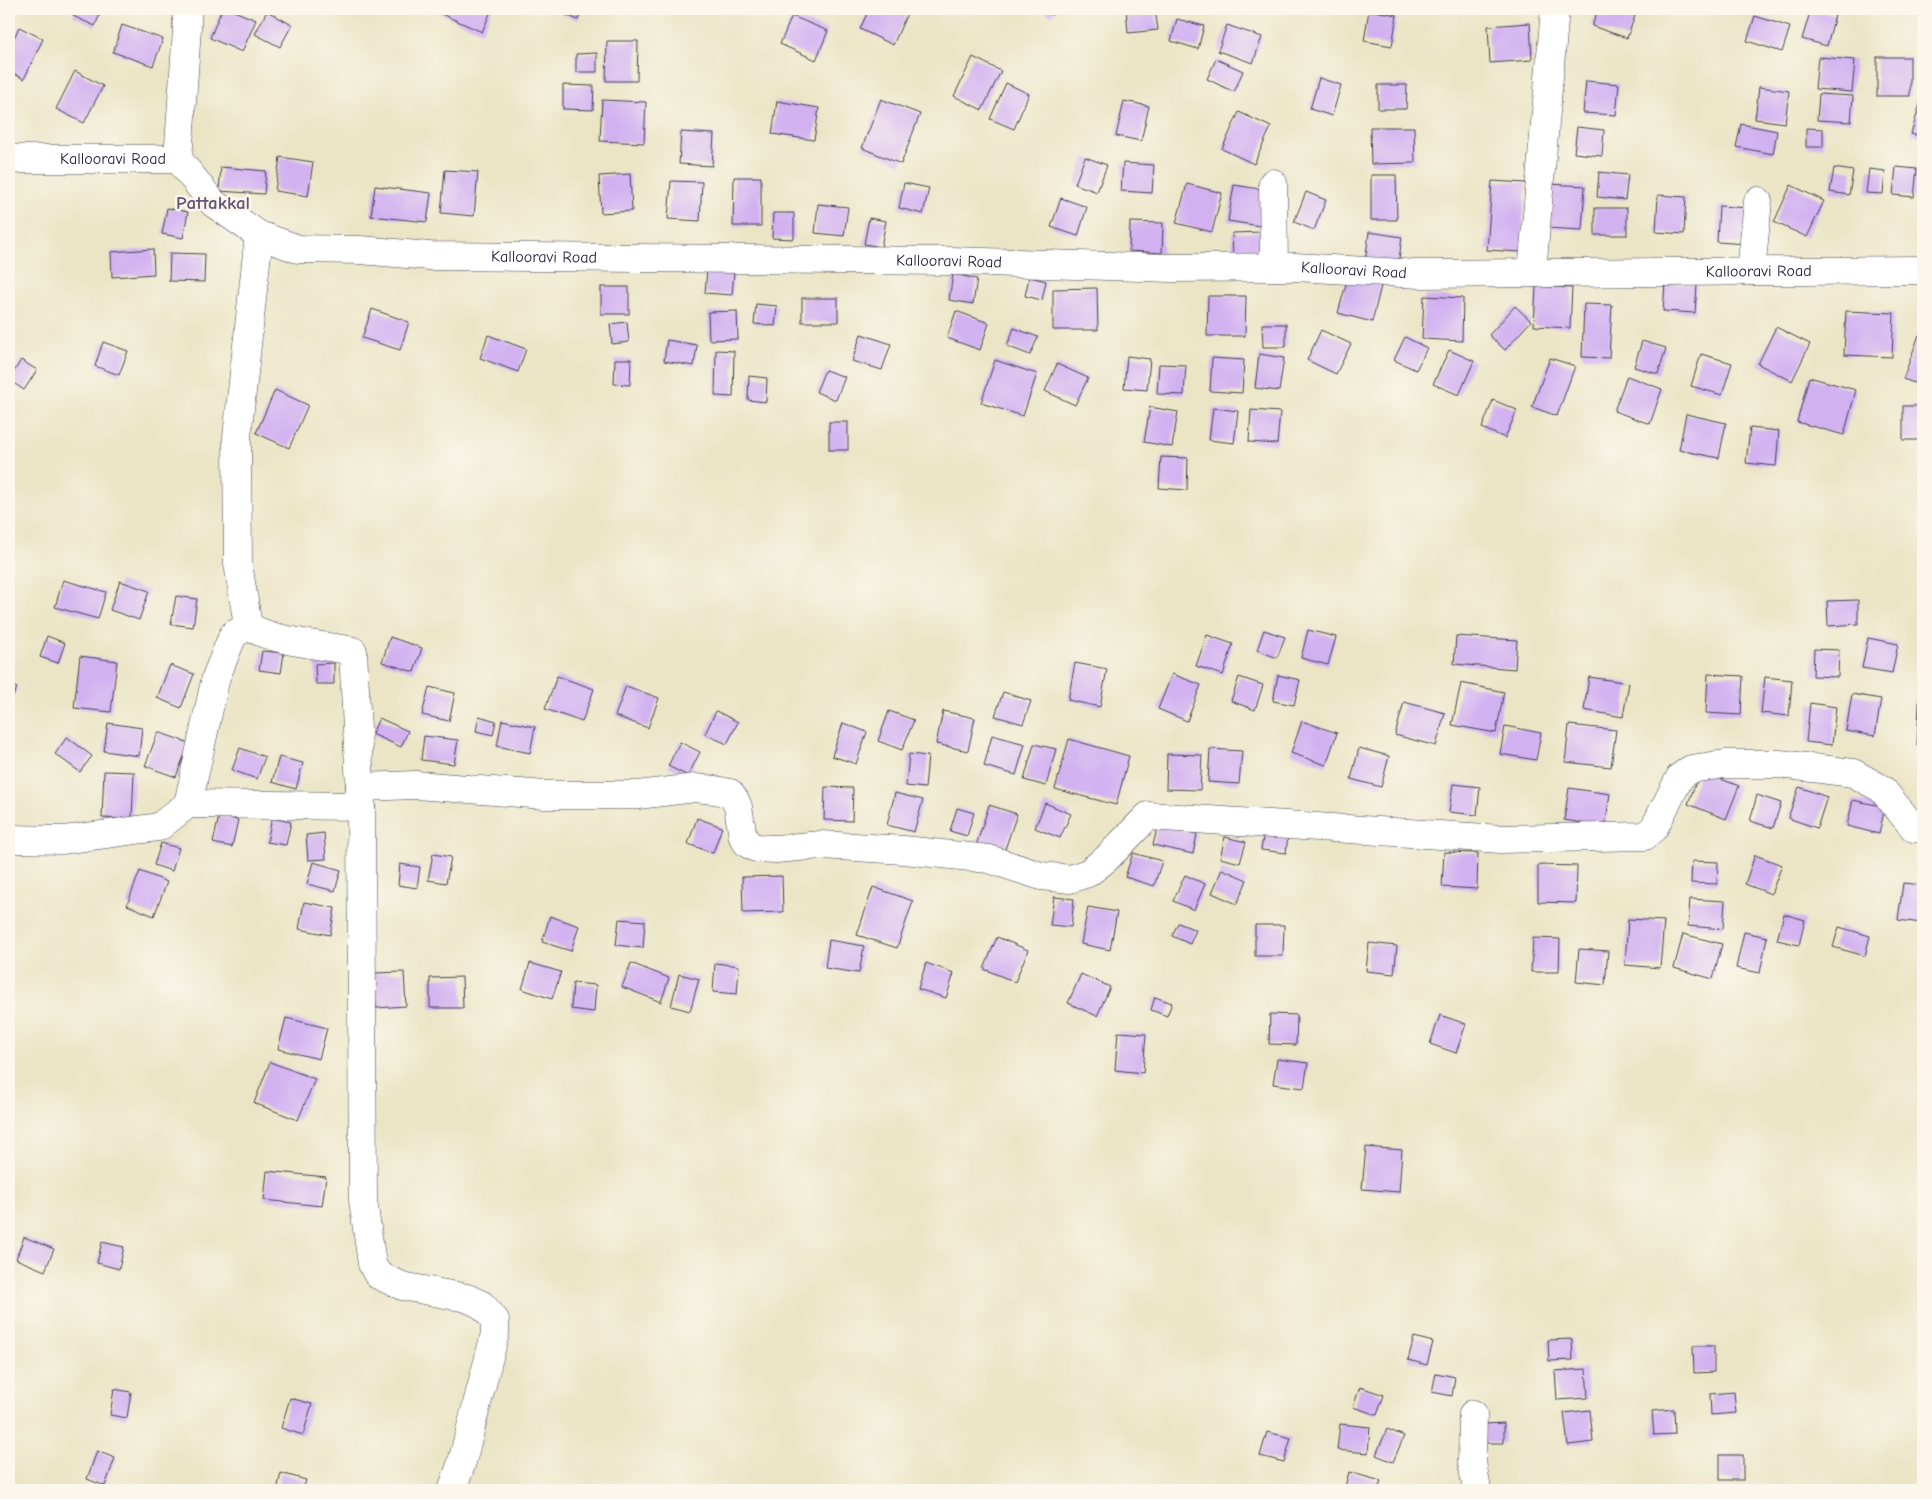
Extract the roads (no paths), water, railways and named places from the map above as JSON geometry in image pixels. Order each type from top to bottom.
[{"type":"street","points":[[178,159],[187,9]]},
{"type":"street","points":[[1532,272],[1555,9]]},
{"type":"street","name":"Kallooravi Road","points":[[9,159],[178,159],[213,203],[259,235],[298,248],[360,250],[430,256],[951,261],[1171,268],[1274,267],[1420,274],[1923,270]]},
{"type":"street","points":[[1273,183],[1274,267]]},
{"type":"street","points":[[1751,271],[1758,201]]},
{"type":"street","points":[[259,235],[237,437],[238,563],[248,626],[257,632],[282,638],[353,651],[360,797],[363,1200],[372,1264],[378,1276],[402,1286],[467,1298],[482,1305],[495,1320],[495,1334],[462,1462],[452,1490]]},
{"type":"street","points":[[188,804],[216,677],[233,635],[248,626]]},
{"type":"street","points":[[9,839],[63,840],[159,827],[188,804],[360,797],[416,785],[545,795],[638,795],[695,788],[730,794],[738,808],[743,837],[748,844],[756,848],[776,849],[821,845],[904,850],[989,859],[1041,876],[1070,879],[1088,873],[1106,859],[1148,816],[1501,839],[1645,836],[1654,828],[1680,777],[1691,769],[1726,764],[1780,764],[1853,773],[1882,789],[1914,828],[1923,829]]},
{"type":"street","points":[[1473,1414],[1472,1462],[1477,1490]]},
{"type":"district","name":"Pattakkal","points":[[213,203]]}]
